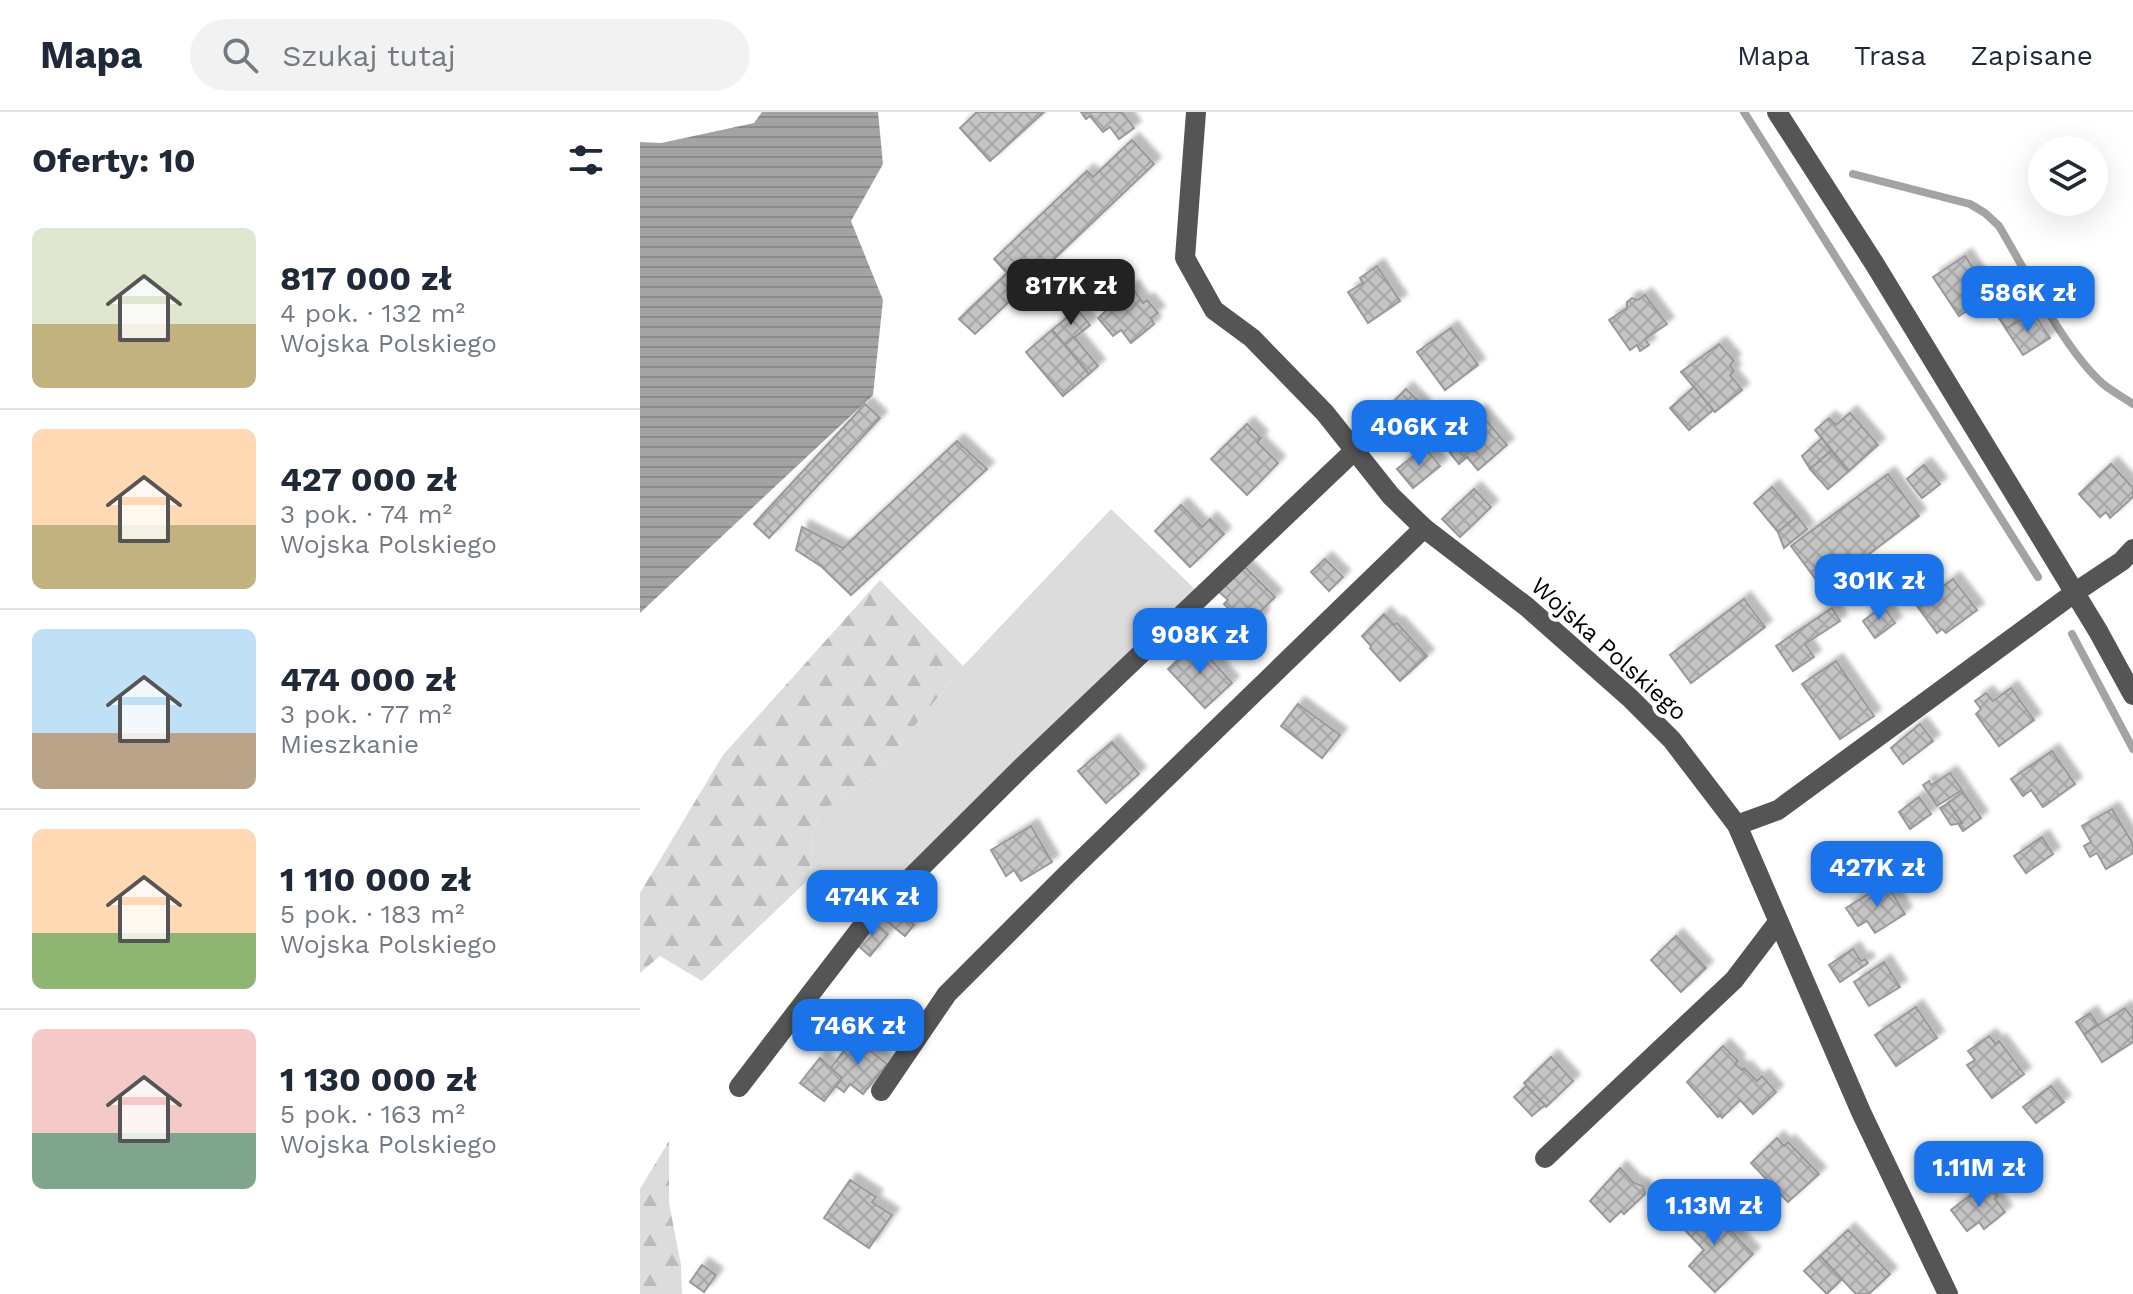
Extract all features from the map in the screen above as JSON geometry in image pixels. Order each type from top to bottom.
[{"type":"street","name":"Wojska Polskiego","points":[[1196,112],[1185,258],[1191,274],[1214,310],[1252,338],[1325,413],[1391,496],[1424,528],[1527,607],[1630,698],[1672,740],[1737,825],[1861,1112],[1948,1294]]},
{"type":"street","points":[[1782,114],[2133,695]]},
{"type":"street","points":[[739,1087],[864,924],[1024,765],[1355,450]]},
{"type":"street","points":[[881,1091],[947,994],[1424,528]]},
{"type":"street","points":[[1737,825],[1778,810],[2122,561],[2133,549]]},
{"type":"street","points":[[1545,1158],[1734,980],[1778,922]]},
{"type":"green space","points":[[1111,509],[1195,589],[853,920],[810,878],[812,838],[820,812],[871,780],[963,666]]},
{"type":"green space","points":[[880,580],[963,666],[871,780],[820,812],[812,838],[810,878],[702,981],[660,956],[640,973],[640,893],[723,755]]},
{"type":"green space","points":[[669,1141],[669,1203],[681,1265],[682,1294],[640,1294],[640,1189]]},
{"type":"shaded area","points":[[762,112],[878,112],[883,164],[851,221],[883,300],[873,395],[640,613],[640,142],[661,143],[754,123]]},
{"type":"building","points":[[977,112],[1044,112],[990,161],[960,128]]},
{"type":"building","points":[[1081,112],[1122,112],[1134,128],[1119,139],[1110,127],[1103,132],[1090,116],[1086,119]]},
{"type":"building","points":[[1132,140],[1154,164],[975,334],[959,319],[1007,273],[994,259],[1087,171],[1093,177]]},
{"type":"building","points":[[1965,256],[1991,295],[1959,316],[1933,277]]},
{"type":"building","points":[[1377,266],[1400,301],[1368,323],[1348,292],[1363,283],[1360,278]]},
{"type":"building","points":[[2016,285],[2033,312],[2006,329],[1989,302]]},
{"type":"building","points":[[1132,287],[1143,303],[1147,300],[1158,313],[1151,318],[1154,324],[1131,343],[1121,330],[1113,336],[1098,318]]},
{"type":"building","points":[[1645,295],[1667,324],[1645,339],[1649,345],[1640,351],[1637,345],[1630,350],[1609,320],[1627,308],[1627,302],[1632,298],[1638,300]]},
{"type":"building","points":[[1077,309],[1090,325],[1065,345],[1052,330]]},
{"type":"building","points":[[2033,312],[2050,338],[2023,355],[2006,329]]},
{"type":"building","points":[[1451,328],[1478,365],[1445,390],[1417,352]]},
{"type":"building","points":[[1052,330],[1089,374],[1063,396],[1026,352]]},
{"type":"building","points":[[1074,337],[1098,366],[1089,374],[1065,345]]},
{"type":"building","points":[[1719,344],[1734,361],[1730,365],[1734,371],[1730,375],[1742,390],[1715,412],[1681,372]]},
{"type":"building","points":[[1694,387],[1713,410],[1689,430],[1670,408]]},
{"type":"building","points":[[1406,389],[1424,407],[1397,433],[1380,415]]},
{"type":"building","points":[[865,404],[880,418],[769,538],[754,524]]},
{"type":"building","points":[[1479,412],[1507,445],[1478,470],[1467,457],[1459,464],[1442,443]]},
{"type":"building","points":[[1850,413],[1878,445],[1849,471],[1815,430],[1829,418],[1836,425]]},
{"type":"building","points":[[1247,424],[1261,438],[1257,442],[1278,463],[1247,495],[1211,459]]},
{"type":"building","points":[[1822,438],[1831,451],[1810,469],[1802,456]]},
{"type":"building","points":[[957,441],[987,469],[851,595],[822,567],[796,550],[802,527],[843,548]]},
{"type":"building","points":[[1425,447],[1440,466],[1413,488],[1397,469]]},
{"type":"building","points":[[1831,451],[1849,471],[1828,489],[1810,469]]},
{"type":"building","points":[[2111,464],[2133,488],[2133,497],[2110,518],[2106,512],[2100,517],[2079,494]]},
{"type":"building","points":[[1924,465],[1940,484],[1922,498],[1907,479]]},
{"type":"building","points":[[1888,474],[1919,516],[1823,589],[1791,546]]},
{"type":"building","points":[[1772,487],[1797,516],[1778,532],[1754,503]]},
{"type":"building","points":[[1474,489],[1491,507],[1460,537],[1442,519]]},
{"type":"building","points":[[1181,505],[1202,527],[1210,519],[1224,534],[1190,567],[1155,531]]},
{"type":"building","points":[[1797,516],[1807,529],[1784,548],[1778,532]]},
{"type":"building","points":[[1325,559],[1343,577],[1329,591],[1311,572]]},
{"type":"building","points":[[1243,565],[1275,597],[1261,611],[1262,617],[1257,622],[1249,622],[1240,612],[1236,616],[1224,604],[1228,600],[1217,590]]},
{"type":"building","points":[[1953,579],[1977,610],[1946,633],[1942,629],[1937,633],[1917,606]]},
{"type":"building","points":[[1744,599],[1765,627],[1691,683],[1670,655]]},
{"type":"building","points":[[1883,606],[1895,623],[1875,638],[1863,621]]},
{"type":"building","points":[[1832,608],[1840,621],[1805,644],[1814,657],[1793,671],[1776,646]]},
{"type":"building","points":[[1384,614],[1394,625],[1397,623],[1427,656],[1400,681],[1362,636]]},
{"type":"building","points":[[1196,643],[1232,683],[1205,708],[1168,669]]},
{"type":"building","points":[[1836,661],[1874,716],[1840,739],[1802,684]]},
{"type":"building","points":[[2011,688],[2034,720],[1999,746],[1976,714],[1981,709],[1975,701],[1986,693],[1993,701]]},
{"type":"building","points":[[1298,704],[1340,735],[1322,758],[1281,726]]},
{"type":"building","points":[[1920,724],[1933,741],[1903,764],[1891,748]]},
{"type":"building","points":[[1112,742],[1139,774],[1106,803],[1078,771]]},
{"type":"building","points":[[2052,751],[2075,784],[2043,807],[2031,790],[2023,796],[2011,779]]},
{"type":"building","points":[[1950,773],[1962,790],[1937,806],[1923,785],[1929,781],[1931,785]]},
{"type":"building","points":[[1963,792],[1981,818],[1963,831],[1959,825],[1962,823],[1948,803]]},
{"type":"building","points":[[1919,797],[1931,814],[1910,829],[1899,812]]},
{"type":"building","points":[[1948,803],[1962,823],[1951,825],[1940,808]]},
{"type":"building","points":[[2112,809],[2133,844],[2133,853],[2106,869],[2097,853],[2090,857],[2084,846],[2091,842],[2082,826]]},
{"type":"building","points":[[1031,826],[1052,862],[1021,881],[1014,870],[1006,876],[991,850]]},
{"type":"building","points":[[2042,837],[2053,854],[2026,873],[2014,856]]},
{"type":"building","points":[[1886,883],[1905,914],[1875,933],[1867,921],[1858,926],[1846,908]]},
{"type":"building","points":[[895,908],[914,925],[905,936],[885,920]]},
{"type":"building","points":[[873,921],[888,934],[870,956],[855,943]]},
{"type":"building","points":[[1676,936],[1706,968],[1681,992],[1651,960]]},
{"type":"building","points":[[1853,949],[1861,961],[1865,959],[1868,963],[1840,982],[1829,965]]},
{"type":"building","points":[[1884,962],[1900,987],[1869,1006],[1854,982]]},
{"type":"building","points":[[1916,1007],[1937,1038],[1896,1066],[1875,1035]]},
{"type":"building","points":[[2125,1008],[2133,1019],[2133,1042],[2102,1062],[2084,1034]]},
{"type":"building","points":[[2090,1013],[2098,1025],[2084,1034],[2076,1022]]},
{"type":"building","points":[[1989,1036],[1996,1044],[1999,1041],[2024,1074],[1992,1098],[1967,1065],[1975,1060],[1968,1051]]},
{"type":"building","points":[[854,1038],[887,1064],[863,1094],[850,1084],[844,1092],[836,1086],[842,1078],[830,1069]]},
{"type":"building","points":[[1723,1046],[1738,1061],[1735,1064],[1757,1081],[1762,1076],[1776,1092],[1753,1114],[1740,1100],[1722,1118],[1720,1115],[1718,1117],[1687,1082]]},
{"type":"building","points":[[1551,1057],[1573,1081],[1546,1107],[1524,1083]]},
{"type":"building","points":[[820,1058],[842,1078],[824,1101],[800,1083]]},
{"type":"building","points":[[1526,1086],[1545,1105],[1532,1116],[1514,1097]]},
{"type":"building","points":[[2051,1086],[2064,1102],[2036,1123],[2023,1107]]},
{"type":"building","points":[[1777,1138],[1784,1146],[1788,1142],[1819,1174],[1788,1202],[1751,1163]]},
{"type":"building","points":[[1620,1168],[1634,1183],[1643,1186],[1645,1194],[1624,1214],[1621,1211],[1610,1222],[1590,1201]]},
{"type":"building","points":[[850,1180],[876,1197],[872,1202],[892,1215],[869,1248],[824,1218]]},
{"type":"building","points":[[1991,1186],[1998,1196],[1995,1199],[2005,1212],[1984,1229],[1979,1222],[1967,1231],[1951,1210],[1980,1188],[1983,1192]]},
{"type":"building","points":[[1702,1201],[1753,1254],[1715,1292],[1689,1266],[1704,1250],[1679,1224]]},
{"type":"building","points":[[1848,1230],[1890,1274],[1869,1294],[1856,1294],[1820,1256]]},
{"type":"building","points":[[1820,1256],[1842,1279],[1827,1294],[1804,1271]]},
{"type":"building","points":[[702,1265],[716,1275],[704,1292],[690,1282]]},
{"type":"waterway","points":[[1744,112],[2038,577]]},
{"type":"waterway","points":[[1853,174],[1970,204],[1985,213],[1999,226],[2073,350],[2102,383],[2133,404]]},
{"type":"waterway","points":[[2072,634],[2133,749]]}]
